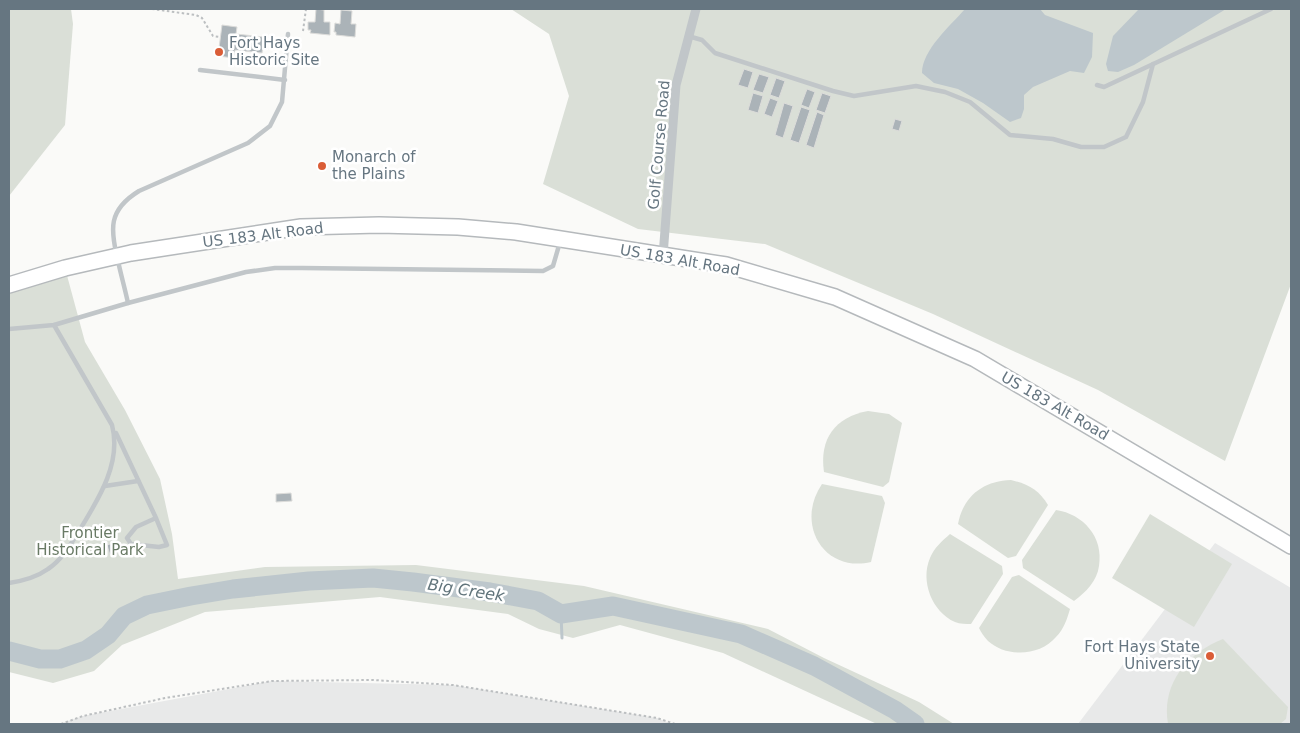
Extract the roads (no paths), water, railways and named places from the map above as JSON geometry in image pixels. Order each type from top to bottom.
[{"type":"highway","name":"US 183 Alt Road","points":[[9,285],[65,268],[116,256],[311,227],[378,225],[458,227],[516,232],[726,265],[835,298],[957,351],[1042,398],[1291,546]]},
{"type":"street","name":"Golf Course Road","points":[[663,256],[676,86],[696,9]]},
{"type":"lane","points":[[1097,85],[1104,87],[1271,9]]},
{"type":"lane","points":[[128,303],[113,242],[112,226],[116,213],[124,201],[148,186],[230,152],[256,138],[270,126],[282,102],[288,34]]},
{"type":"lane","points":[[688,36],[702,40],[715,53],[854,96],[916,86],[945,92],[970,102],[1010,135],[1053,139],[1081,147],[1104,147],[1126,137],[1143,102],[1153,64]]},
{"type":"lane","points":[[200,70],[284,80]]},
{"type":"lane","points":[[9,328],[54,325],[128,303],[246,272],[275,268],[543,271],[553,266],[561,240]]},
{"type":"lane","points":[[54,325],[112,425],[156,518],[166,545],[159,547],[131,544],[128,538],[131,532],[136,527],[156,518]]},
{"type":"lane","points":[[9,583],[32,577],[55,564],[66,551],[92,511],[105,486],[114,446],[115,436],[112,425]]},
{"type":"lane","points":[[105,486],[138,481]]},
{"type":"waterway","name":"Big Creek","points":[[9,651],[40,659],[60,659],[86,650],[108,635],[124,616],[147,605],[191,596],[233,589],[309,581],[373,578],[490,592],[538,601],[561,614],[613,606],[741,634],[814,666],[895,710],[915,724]]},
{"type":"waterway","points":[[561,614],[562,638]]},
{"type":"place","name":"Fort Hays Historic Site","points":[[219,52]]},
{"type":"place","name":"Monarch of the Plains","points":[[322,166]]},
{"type":"place","name":"Fort Hays State University","points":[[1210,656]]},
{"type":"park label","name":"Frontier Historical Park","points":[[90,542]]}]
